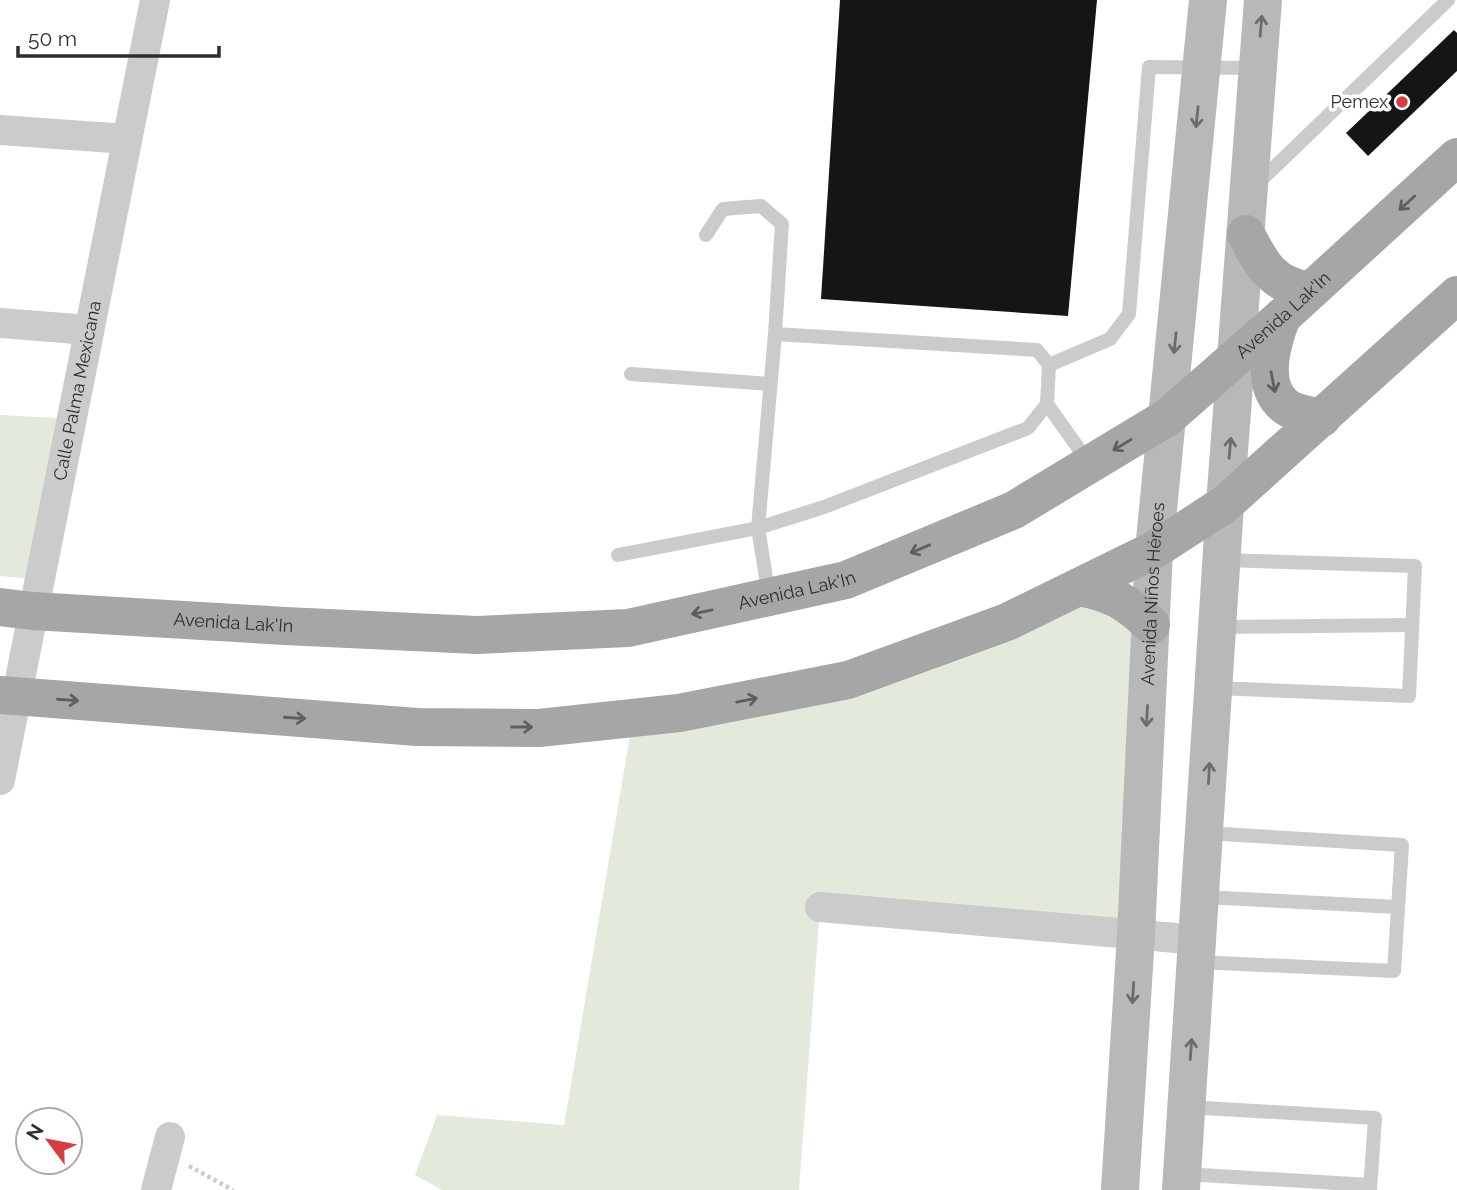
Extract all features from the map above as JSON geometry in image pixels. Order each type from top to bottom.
[{"type":"main road","name":"Avenida Niños Héroes","points":[[1120,1190],[1136,934],[1154,550],[1208,0]]},
{"type":"main road","points":[[1182,1182],[1225,504],[1263,0]]},
{"type":"main road","name":"Avenida Lak'In","points":[[17,609],[272,626],[477,635],[628,628],[846,580],[1014,510],[1168,417],[1457,157]]},
{"type":"main road","points":[[1246,234],[1271,275],[1290,288],[1310,291]]},
{"type":"main road","points":[[8,696],[417,727],[539,727],[678,713],[848,680],[1007,622],[1154,550],[1225,504],[1457,295]]},
{"type":"main road","points":[[1282,317],[1270,347],[1273,390],[1285,406],[1301,414],[1322,418]]},
{"type":"main road","points":[[1079,587],[1101,591],[1126,602],[1151,625]]},
{"type":"street","name":"Calle Palma Mexicana","points":[[0,780],[17,609],[89,330],[155,0]]},
{"type":"street","points":[[0,130],[127,139]]},
{"type":"street","points":[[0,323],[89,330]]},
{"type":"street","points":[[820,907],[1136,934],[1198,951]]},
{"type":"street","points":[[156,1190],[168,1146]]},
{"type":"lane","points":[[1249,192],[1448,0]]},
{"type":"lane","points":[[1049,365],[1110,340],[1129,314],[1149,67],[1258,68]]},
{"type":"lane","points":[[706,235],[723,209],[761,206],[782,224],[758,528],[770,597]]},
{"type":"lane","points":[[618,555],[758,528],[824,507],[1028,428],[1047,404],[1049,365],[1037,349],[775,334]]},
{"type":"lane","points":[[631,374],[771,384]]},
{"type":"lane","points":[[1047,404],[1090,464]]},
{"type":"lane","points":[[1214,688],[1409,696],[1415,566],[1222,560]]},
{"type":"lane","points":[[1218,627],[1412,625]]},
{"type":"lane","points":[[1198,951],[1394,971],[1402,845],[1206,834]]},
{"type":"lane","points":[[1202,897],[1398,907]]},
{"type":"lane","points":[[1182,1182],[1370,1187],[1374,1118],[1187,1107]]},
{"type":"path","points":[[168,1146],[233,1190]]},
{"type":"shaded area","points":[[0,415],[59,418],[31,579],[0,576]]},
{"type":"shaded area","points":[[1079,587],[1136,611],[1136,935],[820,907],[799,1190],[442,1190],[415,1175],[437,1115],[564,1125],[633,718],[783,692]]},
{"type":"building","points":[[840,0],[1097,0],[1068,316],[821,299]]},
{"type":"building","name":"Pemex","points":[[1454,30],[1457,33],[1457,71],[1368,156],[1346,133]]},
{"type":"place","name":"Pemex","points":[[1402,102]]}]
